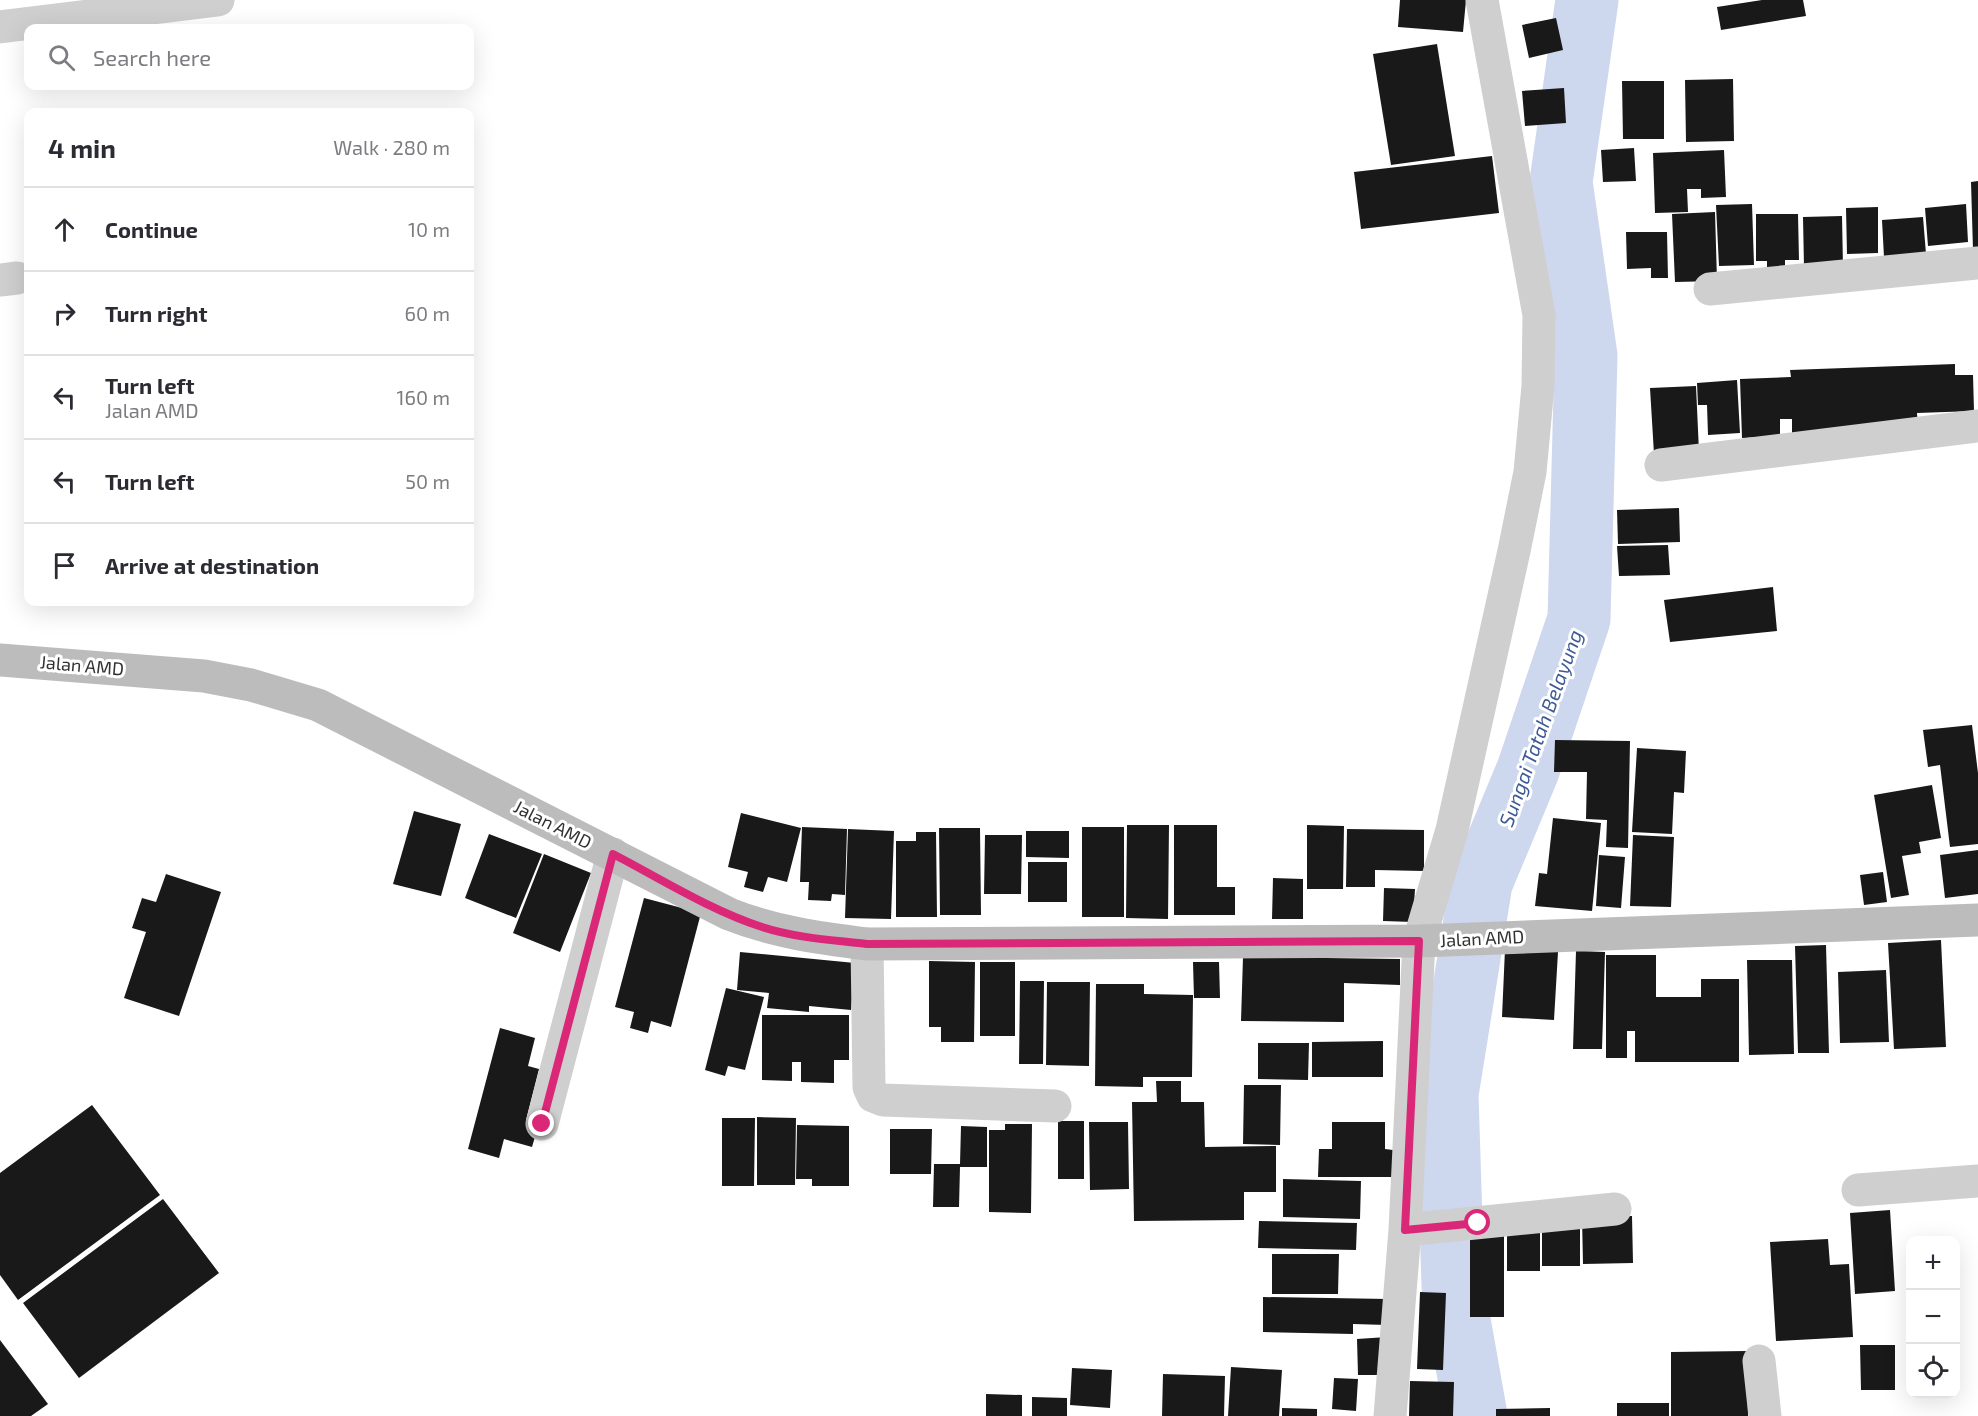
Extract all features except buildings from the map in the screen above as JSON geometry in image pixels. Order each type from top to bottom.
[{"type":"street","points":[[0,27],[218,0]]},
{"type":"street","points":[[1390,1416],[1431,940],[1452,830],[1530,472],[1538,386],[1539,315],[1482,0]]},
{"type":"street","points":[[1710,289],[1978,263]]},
{"type":"street","points":[[1661,465],[1978,426]]},
{"type":"street","name":"Jalan AMD","points":[[0,660],[204,676],[251,685],[318,705],[729,914],[763,927],[806,937],[867,944],[1431,940],[1538,934],[1978,920]]},
{"type":"street","points":[[542,1124],[613,854]]},
{"type":"street","points":[[867,944],[869,1087],[873,1096],[883,1100],[1055,1106]]},
{"type":"street","points":[[1858,1190],[1978,1180]]},
{"type":"street","points":[[1405,1230],[1615,1209]]},
{"type":"street","points":[[1759,1361],[1765,1416]]},
{"type":"waterway","name":"Sungai Tatah Belayung","points":[[1476,1416],[1453,1286],[1447,1094],[1481,883],[1528,770],[1579,619],[1586,356],[1561,182],[1587,0]]},
{"type":"route","points":[[542,1124],[613,854],[729,914],[763,927],[806,937],[867,944],[1419,941],[1405,1230],[1478,1223]]}]
